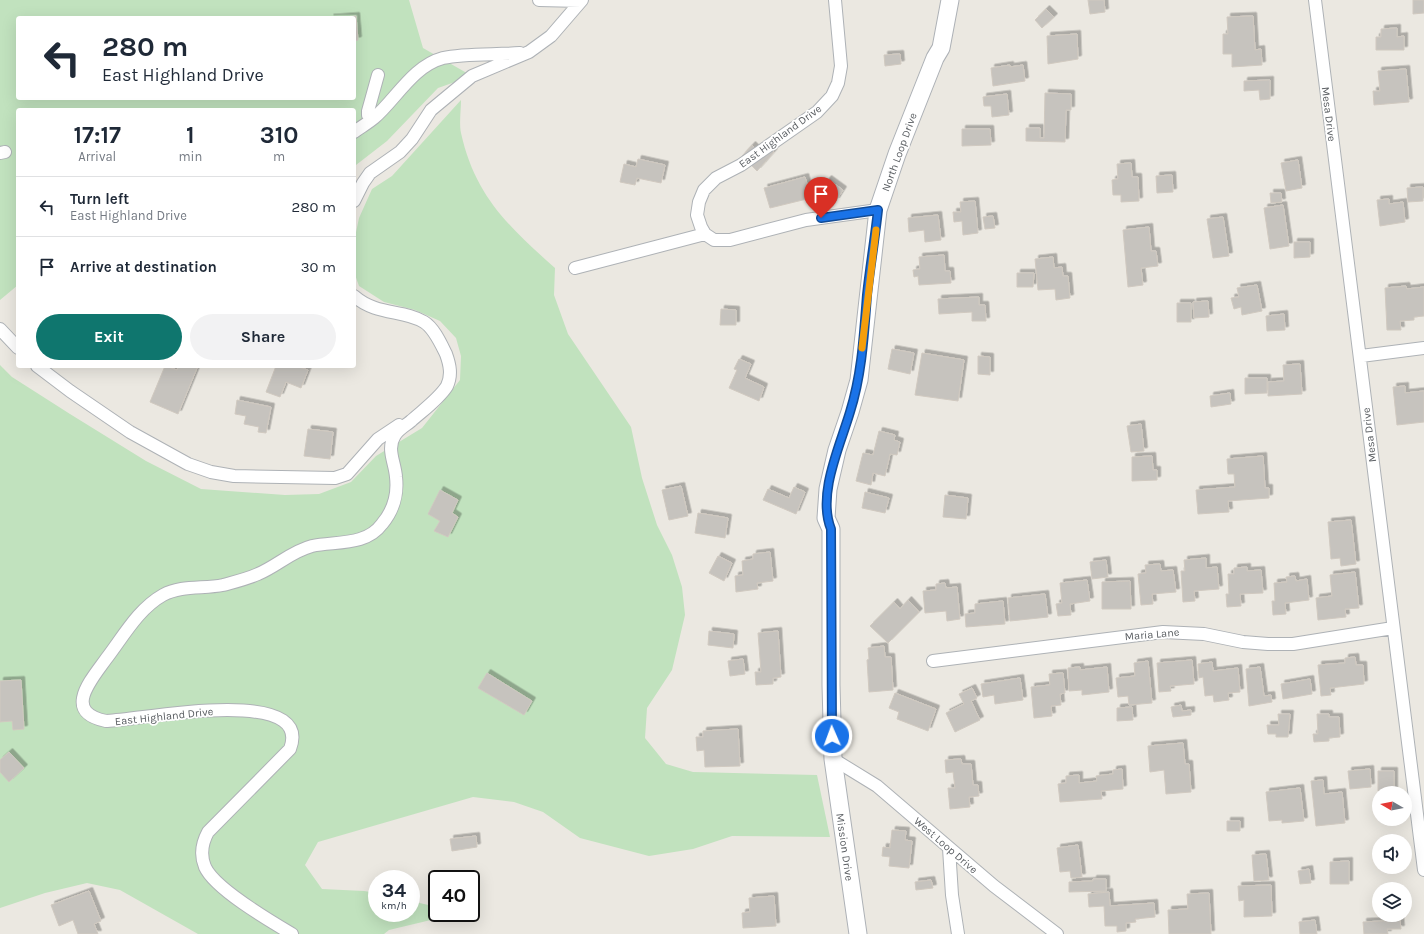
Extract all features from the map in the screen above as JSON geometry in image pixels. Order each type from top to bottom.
[{"type":"street","points":[[540,0],[581,0]]},
{"type":"street","points":[[356,197],[362,183],[370,173],[400,152],[412,139],[430,110],[472,76],[529,52],[551,36],[581,0]]},
{"type":"street","name":"East Highland Drive","points":[[705,234],[697,214],[699,202],[709,184],[741,165],[817,112],[836,90],[841,66],[835,0]]},
{"type":"street","name":"North Loop Drive","points":[[833,759],[831,717],[831,529],[826,518],[828,489],[837,450],[859,380],[878,210],[905,132],[935,58],[941,48],[950,0]]},
{"type":"street","name":"Mesa Drive","points":[[1315,0],[1361,356],[1371,454],[1424,870]]},
{"type":"street","points":[[356,131],[374,118],[409,82],[432,63],[444,58],[529,52]]},
{"type":"street","points":[[374,118],[368,115],[368,111],[378,75]]},
{"type":"street","points":[[574,268],[705,234],[714,240],[730,240],[806,220],[878,210]]},
{"type":"street","name":"East Highland Drive","points":[[292,934],[215,882],[205,866],[202,850],[208,832],[290,749],[292,742],[290,728],[283,721],[265,712],[232,709],[106,721],[92,717],[86,712],[82,702],[93,675],[136,618],[154,600],[165,594],[179,590],[222,585],[257,575],[298,551],[312,546],[361,539],[377,531],[392,508],[396,496],[396,476],[390,451],[391,443],[401,428],[446,387],[450,379],[448,361],[443,348],[431,328],[425,322],[368,306],[356,297]]},
{"type":"street","points":[[0,329],[16,346]]},
{"type":"street","points":[[1361,356],[1424,348]]},
{"type":"street","points":[[40,368],[102,414],[148,442],[188,464],[211,472],[234,476],[335,478],[347,474],[378,439],[419,413]]},
{"type":"street","name":"Maria Lane","points":[[933,661],[1163,632],[1204,634],[1256,643],[1293,644],[1393,628]]},
{"type":"street","name":"West Loop Drive","points":[[833,759],[876,786],[949,848],[1056,934]]},
{"type":"street","name":"Mission Drive","points":[[833,759],[858,934]]},
{"type":"street","points":[[949,848],[952,895],[958,934]]},
{"type":"green space","points":[[0,0],[409,0],[423,48],[472,76],[438,88],[387,141],[356,165],[356,108],[16,108],[16,287],[0,300]]},
{"type":"green space","points":[[461,100],[461,133],[467,155],[475,175],[496,209],[523,238],[555,268],[554,295],[568,334],[631,427],[642,478],[657,525],[672,555],[682,587],[685,615],[672,670],[647,708],[645,738],[666,764],[693,772],[817,775],[830,837],[732,836],[693,849],[649,856],[580,838],[543,812],[514,802],[473,797],[318,842],[305,865],[322,889],[368,892],[368,922],[420,922],[420,903],[428,905],[428,921],[389,930],[384,934],[198,934],[120,890],[87,883],[45,893],[0,908],[0,365],[12,377],[146,461],[201,489],[285,495],[319,494],[351,482],[376,456],[422,428],[460,380],[461,356],[456,338],[440,321],[415,310],[384,302],[359,286],[356,278],[356,232],[359,218],[372,189],[392,176]]},
{"type":"building","points":[[1088,0],[1104,0],[1105,12],[1090,14]]},
{"type":"building","points":[[1413,0],[1424,0],[1424,13],[1413,14]]},
{"type":"building","points":[[1046,9],[1054,17],[1042,28],[1035,20]]},
{"type":"building","points":[[356,16],[358,40],[356,40]]},
{"type":"building","points":[[1253,16],[1255,50],[1261,49],[1262,65],[1232,67],[1232,54],[1223,54],[1223,34],[1228,34],[1227,17]]},
{"type":"building","points":[[1397,28],[1397,37],[1404,36],[1404,50],[1376,50],[1376,37],[1381,37],[1381,29]]},
{"type":"building","points":[[1077,34],[1078,59],[1048,64],[1047,36]]},
{"type":"building","points":[[900,54],[901,64],[885,66],[884,55]]},
{"type":"building","points":[[1010,65],[1010,67],[1023,65],[1025,81],[993,86],[991,68]]},
{"type":"building","points":[[1406,69],[1409,102],[1374,105],[1373,91],[1380,91],[1378,71]]},
{"type":"building","points":[[1270,80],[1270,99],[1260,100],[1259,90],[1244,91],[1244,81]]},
{"type":"building","points":[[1045,93],[1071,94],[1071,110],[1066,110],[1065,142],[1026,141],[1026,128],[1040,128],[1040,138],[1044,138]]},
{"type":"building","points":[[1007,94],[1009,115],[992,117],[991,106],[984,106],[983,97]]},
{"type":"building","points":[[962,129],[990,129],[991,145],[962,146]]},
{"type":"building","points":[[764,143],[774,152],[757,171],[742,156],[752,145],[757,150]]},
{"type":"building","points":[[638,159],[665,165],[661,183],[637,178],[635,185],[620,182],[624,164],[636,167]]},
{"type":"building","points":[[1298,160],[1302,188],[1286,191],[1281,163]]},
{"type":"building","points":[[1131,163],[1132,177],[1138,177],[1139,201],[1121,202],[1121,195],[1113,195],[1112,180],[1118,179],[1117,164]]},
{"type":"building","points":[[1172,175],[1173,192],[1157,193],[1156,176]]},
{"type":"building","points":[[805,177],[811,198],[770,208],[764,188]]},
{"type":"building","points":[[828,179],[843,190],[836,201],[820,189]]},
{"type":"building","points":[[1423,187],[1423,201],[1408,202],[1407,188]]},
{"type":"building","points":[[1270,193],[1281,193],[1282,202],[1271,203]]},
{"type":"building","points":[[1389,199],[1389,204],[1403,202],[1405,222],[1380,226],[1377,200]]},
{"type":"building","points":[[975,201],[978,233],[963,235],[962,221],[954,222],[953,212],[961,212],[960,202]]},
{"type":"building","points":[[1283,205],[1289,246],[1270,249],[1264,208]]},
{"type":"building","points":[[938,215],[941,240],[925,242],[924,230],[909,232],[908,218]]},
{"type":"building","points":[[993,216],[995,228],[985,229],[983,217]]},
{"type":"building","points":[[1223,217],[1229,256],[1213,258],[1207,219]]},
{"type":"building","points":[[1149,227],[1151,251],[1156,251],[1158,266],[1141,268],[1143,285],[1128,287],[1123,230]]},
{"type":"building","points":[[1294,242],[1310,242],[1310,257],[1294,258]]},
{"type":"building","points":[[944,255],[945,271],[950,271],[951,283],[919,285],[918,276],[914,277],[913,270],[920,269],[919,257]]},
{"type":"building","points":[[1053,257],[1054,268],[1062,267],[1063,276],[1068,276],[1070,298],[1056,300],[1055,289],[1038,290],[1035,259]]},
{"type":"building","points":[[1017,273],[1034,273],[1033,287],[1017,287]]},
{"type":"building","points":[[1257,285],[1262,311],[1242,315],[1241,307],[1234,309],[1231,298],[1239,297],[1237,288]]},
{"type":"building","points":[[1406,286],[1407,289],[1424,287],[1424,316],[1414,317],[1414,320],[1400,321],[1401,330],[1387,330],[1385,288]]},
{"type":"building","points":[[979,297],[979,305],[985,305],[986,321],[972,321],[972,312],[939,314],[938,299]]},
{"type":"building","points":[[1208,301],[1209,317],[1194,318],[1193,302]]},
{"type":"building","points":[[1177,303],[1191,303],[1191,322],[1177,322]]},
{"type":"building","points":[[721,309],[736,310],[736,325],[720,325]]},
{"type":"building","points":[[1284,314],[1285,330],[1267,331],[1266,316]]},
{"type":"building","points":[[892,349],[914,353],[910,374],[888,369]]},
{"type":"building","points":[[922,353],[964,360],[958,401],[915,395]]},
{"type":"building","points":[[978,356],[990,357],[990,375],[978,374]]},
{"type":"building","points":[[739,359],[751,364],[745,378],[764,387],[759,401],[729,388],[737,370],[734,369]]},
{"type":"building","points":[[1300,364],[1302,394],[1268,396],[1268,382],[1284,381],[1283,365]]},
{"type":"building","points":[[164,368],[177,370],[178,368],[197,368],[178,414],[150,402]]},
{"type":"building","points":[[275,368],[302,368],[308,370],[301,388],[286,382],[280,397],[266,392]]},
{"type":"building","points":[[1245,378],[1267,378],[1267,393],[1245,394]]},
{"type":"building","points":[[1405,386],[1405,393],[1424,391],[1424,422],[1397,425],[1393,387]]},
{"type":"building","points":[[1230,393],[1231,404],[1211,407],[1210,396]]},
{"type":"building","points":[[237,400],[271,407],[266,433],[258,432],[259,427],[244,424],[246,416],[235,414]]},
{"type":"building","points":[[1141,424],[1144,451],[1131,452],[1127,426]]},
{"type":"building","points":[[308,429],[333,432],[330,459],[304,456]]},
{"type":"building","points":[[879,431],[895,435],[894,440],[900,442],[897,455],[890,454],[885,476],[873,473],[871,485],[856,481],[863,453],[873,455]]},
{"type":"building","points":[[1152,456],[1153,470],[1157,470],[1157,480],[1132,481],[1132,457]]},
{"type":"building","points":[[1263,456],[1265,488],[1269,488],[1269,498],[1228,501],[1229,512],[1198,514],[1196,490],[1235,487],[1234,474],[1228,474],[1227,459]]},
{"type":"building","points":[[681,486],[688,516],[669,520],[662,490]]},
{"type":"building","points":[[794,487],[805,492],[796,514],[763,500],[768,489],[789,498]]},
{"type":"building","points":[[440,490],[458,500],[452,513],[458,517],[448,537],[434,531],[440,521],[428,514]]},
{"type":"building","points":[[865,492],[889,498],[885,513],[862,508]]},
{"type":"building","points":[[945,495],[968,498],[966,519],[943,517]]},
{"type":"building","points":[[698,513],[728,518],[725,538],[695,533]]},
{"type":"building","points":[[1351,520],[1356,564],[1341,566],[1340,558],[1331,559],[1328,522]]},
{"type":"building","points":[[770,552],[773,581],[757,583],[758,589],[736,592],[735,576],[743,575],[742,561],[753,559],[753,554]]},
{"type":"building","points":[[718,556],[732,563],[724,581],[709,573]]},
{"type":"building","points":[[1206,558],[1206,568],[1217,567],[1219,589],[1194,591],[1195,601],[1183,602],[1181,571],[1185,571],[1184,560]]},
{"type":"building","points":[[1106,560],[1108,577],[1092,579],[1090,562]]},
{"type":"building","points":[[1160,564],[1161,571],[1173,570],[1176,592],[1152,594],[1153,604],[1141,605],[1138,574],[1146,573],[1145,565]]},
{"type":"building","points":[[1247,567],[1247,571],[1261,570],[1263,593],[1240,594],[1241,606],[1227,607],[1226,594],[1229,594],[1228,574],[1234,574],[1234,568]]},
{"type":"building","points":[[1355,572],[1359,608],[1345,609],[1346,617],[1318,620],[1316,598],[1332,596],[1330,575]]},
{"type":"building","points":[[1295,576],[1296,581],[1307,579],[1309,600],[1285,603],[1286,614],[1273,615],[1272,601],[1275,601],[1274,583],[1287,582],[1286,577]]},
{"type":"building","points":[[1087,580],[1090,601],[1070,604],[1071,615],[1058,616],[1056,604],[1062,603],[1060,583]]},
{"type":"building","points":[[1130,581],[1131,609],[1102,609],[1102,582]]},
{"type":"building","points":[[945,583],[946,588],[957,587],[960,619],[947,621],[946,611],[925,613],[923,591],[936,590],[936,584]]},
{"type":"building","points":[[1045,594],[1048,617],[1010,621],[1008,598]]},
{"type":"building","points":[[908,600],[919,612],[888,643],[870,626],[894,602],[900,609]]},
{"type":"building","points":[[1003,601],[1005,624],[966,627],[965,614],[975,613],[975,604]]},
{"type":"building","points":[[709,631],[734,634],[733,648],[708,645]]},
{"type":"building","points":[[778,631],[781,677],[773,678],[773,684],[756,685],[755,672],[761,672],[758,633]]},
{"type":"building","points":[[884,646],[885,657],[891,657],[893,690],[869,692],[867,660],[869,659],[868,648]]},
{"type":"building","points":[[1355,657],[1356,665],[1363,665],[1364,684],[1330,688],[1331,695],[1321,696],[1318,665],[1345,663],[1345,658]]},
{"type":"building","points":[[743,659],[745,674],[730,676],[728,661]]},
{"type":"building","points":[[1192,660],[1194,684],[1170,686],[1171,691],[1159,692],[1157,663]]},
{"type":"building","points":[[1148,661],[1152,703],[1129,705],[1128,696],[1118,697],[1116,678],[1135,676],[1134,663]]},
{"type":"building","points":[[1212,662],[1213,671],[1238,668],[1240,692],[1228,693],[1229,700],[1214,702],[1213,695],[1205,696],[1203,677],[1199,678],[1198,664]]},
{"type":"building","points":[[1080,667],[1080,670],[1107,667],[1109,692],[1082,695],[1082,690],[1069,691],[1068,668]]},
{"type":"building","points":[[1260,667],[1264,696],[1271,695],[1272,702],[1249,706],[1246,669]]},
{"type":"building","points":[[487,673],[532,701],[524,715],[478,688]]},
{"type":"building","points":[[1063,673],[1065,693],[1060,694],[1061,705],[1051,706],[1052,716],[1034,718],[1031,687],[1050,685],[1049,674]]},
{"type":"building","points":[[1020,678],[1023,700],[995,704],[994,695],[983,697],[981,684]]},
{"type":"building","points":[[1310,679],[1312,694],[1283,699],[1281,684]]},
{"type":"building","points":[[21,680],[24,729],[13,730],[12,721],[0,722],[0,681]]},
{"type":"building","points":[[972,688],[977,698],[971,701],[980,720],[955,732],[946,713],[964,704],[959,694]]},
{"type":"building","points":[[895,693],[936,709],[928,731],[897,719],[899,712],[889,708]]},
{"type":"building","points":[[1181,705],[1182,711],[1191,710],[1191,715],[1173,717],[1171,707]]},
{"type":"building","points":[[1132,707],[1133,720],[1117,721],[1117,708]]},
{"type":"building","points":[[1278,714],[1290,714],[1288,737],[1276,737],[1276,734],[1268,734],[1267,725],[1279,725]]},
{"type":"building","points":[[1317,714],[1329,714],[1329,717],[1339,717],[1340,737],[1329,738],[1329,741],[1314,742],[1313,734],[1318,734]]},
{"type":"building","points":[[738,729],[740,766],[705,767],[704,750],[697,751],[696,737],[703,737],[703,731]]},
{"type":"building","points":[[1183,743],[1185,764],[1189,764],[1191,792],[1166,794],[1164,770],[1150,772],[1148,746]]},
{"type":"building","points":[[9,752],[24,768],[9,782],[0,772],[0,760]]},
{"type":"building","points":[[961,759],[962,764],[971,764],[973,785],[978,785],[979,796],[969,797],[970,807],[950,809],[948,788],[955,788],[953,772],[946,773],[945,760]]},
{"type":"building","points":[[1122,769],[1123,789],[1101,791],[1102,799],[1060,802],[1058,784],[1066,783],[1066,776],[1079,775],[1079,783],[1097,781],[1096,776],[1113,774],[1113,770]]},
{"type":"building","points":[[1370,769],[1371,787],[1350,789],[1348,771]]},
{"type":"building","points":[[1378,771],[1394,771],[1394,786],[1378,786]]},
{"type":"building","points":[[1323,780],[1324,794],[1342,792],[1345,823],[1316,826],[1311,781]]},
{"type":"building","points":[[1300,788],[1304,821],[1282,823],[1282,820],[1269,821],[1266,792]]},
{"type":"building","points":[[1227,821],[1240,821],[1240,831],[1227,831]]},
{"type":"building","points":[[892,830],[906,831],[905,840],[912,841],[909,868],[889,866],[890,857],[882,856],[883,847],[890,848]]},
{"type":"building","points":[[476,836],[477,847],[452,851],[450,839]]},
{"type":"building","points":[[1078,845],[1082,877],[1071,878],[1070,871],[1060,872],[1057,848]]},
{"type":"building","points":[[1266,854],[1269,880],[1254,881],[1252,855]]},
{"type":"building","points":[[1349,861],[1349,884],[1330,884],[1330,862]]},
{"type":"building","points":[[1309,869],[1311,883],[1300,884],[1298,871]]},
{"type":"building","points":[[1093,879],[1106,879],[1106,891],[1069,892],[1069,882],[1093,881]]},
{"type":"building","points":[[931,880],[933,888],[916,890],[915,882]]},
{"type":"building","points":[[1271,885],[1272,916],[1244,917],[1244,900],[1239,901],[1238,886]]},
{"type":"building","points":[[89,891],[101,921],[94,924],[98,934],[78,934],[73,920],[59,926],[51,905]]},
{"type":"building","points":[[1109,892],[1110,906],[1154,903],[1155,917],[1135,919],[1136,922],[1126,923],[1126,931],[1117,932],[1117,926],[1105,926],[1104,906],[1089,907],[1088,894]]},
{"type":"building","points":[[1209,893],[1211,934],[1169,934],[1168,910],[1188,909],[1187,894]]},
{"type":"building","points":[[774,896],[776,926],[743,928],[742,913],[750,912],[749,898]]},
{"type":"building","points":[[1315,920],[1317,934],[1300,934],[1299,922]]},
{"type":"building","points":[[1363,922],[1400,922],[1401,929],[1387,929],[1388,934],[1364,934]]},
{"type":"slow traffic","points":[[862,348],[876,230]]},
{"type":"route","points":[[821,218],[878,210],[859,380],[837,450],[828,489],[826,507],[826,518],[831,529],[832,736]]}]
